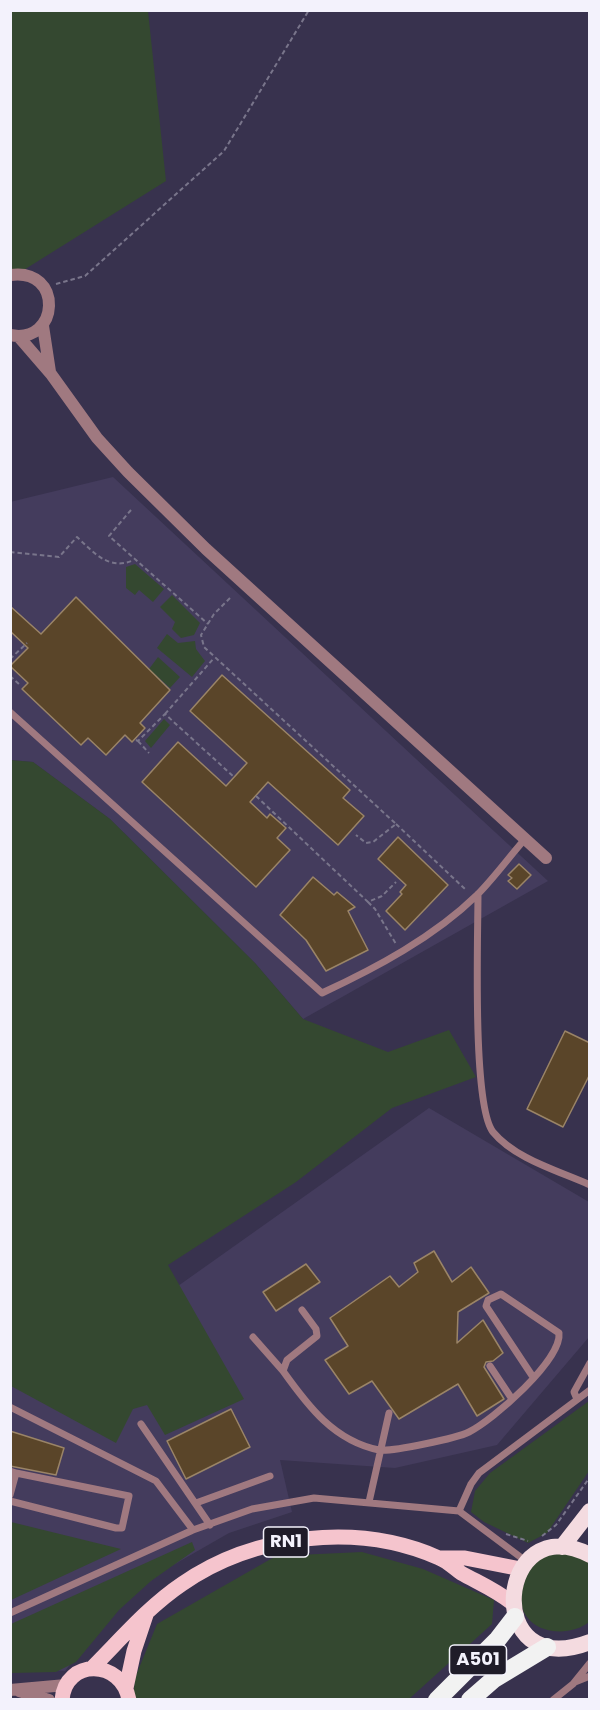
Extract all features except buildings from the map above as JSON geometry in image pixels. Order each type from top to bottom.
[{"type":"highway","points":[[562,1547],[590,1511]]},
{"type":"highway","points":[[513,1610],[513,1586],[524,1565],[537,1554],[562,1547],[579,1550],[590,1556]]},
{"type":"highway","name":"RN1","points":[[513,1610],[527,1636],[547,1647]]},
{"type":"highway","name":"A501","points":[[438,1700],[498,1639],[513,1610]]},
{"type":"highway","points":[[547,1647],[568,1650],[589,1644]]},
{"type":"highway","name":"A501","points":[[470,1700],[494,1679],[547,1647]]},
{"type":"main road","name":"RN1","points":[[64,1692],[78,1673],[92,1668],[147,1612],[182,1584],[220,1562],[279,1543],[312,1538],[377,1540],[440,1558],[497,1591],[513,1610]]},
{"type":"main road","name":"RN1","points":[[440,1558],[465,1558],[524,1565]]},
{"type":"main road","points":[[128,1694],[134,1651],[147,1612]]},
{"type":"main road","points":[[92,1668],[112,1673],[128,1694]]},
{"type":"street","points":[[10,275],[32,276],[44,287],[50,301],[49,312],[43,326],[51,374]]},
{"type":"street","points":[[43,326],[15,336],[51,374],[96,438],[215,557],[546,858]]},
{"type":"street","points":[[11,1690],[64,1692]]},
{"type":"street","points":[[11,1690],[49,1700]]},
{"type":"lane","points":[[10,712],[322,993],[368,971],[451,917],[478,894],[525,839]]},
{"type":"lane","points":[[478,894],[478,1032],[485,1106],[492,1131],[516,1152],[590,1185]]},
{"type":"lane","points":[[253,1336],[323,1423],[346,1437],[381,1450],[456,1438],[471,1431],[512,1399],[533,1377],[556,1351],[559,1333],[501,1294],[488,1300],[486,1306],[533,1377]]},
{"type":"lane","points":[[283,1371],[287,1360],[317,1336],[316,1329],[302,1310]]},
{"type":"lane","points":[[577,1399],[574,1392],[577,1381],[590,1363]]},
{"type":"lane","points":[[490,1366],[512,1399]]},
{"type":"lane","points":[[459,1511],[471,1484],[479,1473],[590,1390]]},
{"type":"lane","points":[[10,1407],[156,1481],[194,1530]]},
{"type":"lane","points":[[369,1502],[389,1413]]},
{"type":"lane","points":[[141,1424],[210,1525]]},
{"type":"lane","points":[[10,1495],[13,1472],[129,1496],[125,1522],[122,1527],[116,1528],[10,1501]]},
{"type":"lane","points":[[196,1503],[270,1476]]},
{"type":"lane","points":[[10,1613],[194,1530],[252,1509],[314,1497],[459,1511],[524,1565]]},
{"type":"lane","points":[[553,1700],[573,1683],[590,1663]]},
{"type":"lane","points":[[573,1683],[590,1676]]},
{"type":"path","points":[[44,287],[85,276],[224,151],[309,10]]},
{"type":"path","points":[[131,510],[109,536],[208,624]]},
{"type":"path","points":[[10,552],[59,557],[77,537],[110,563],[124,565],[134,560]]},
{"type":"path","points":[[230,598],[214,614],[201,635],[204,647],[465,888]]},
{"type":"path","points":[[10,659],[27,643]]},
{"type":"path","points":[[149,753],[137,740],[165,714],[214,658]]},
{"type":"path","points":[[10,676],[21,686]]},
{"type":"path","points":[[165,714],[234,777]]},
{"type":"path","points":[[256,796],[375,909],[400,951]]},
{"type":"path","points":[[356,835],[366,843],[373,842],[396,824]]},
{"type":"path","points":[[368,902],[382,896],[396,882]]},
{"type":"path","points":[[536,1539],[556,1525],[590,1477]]},
{"type":"path","points":[[496,1540],[508,1533],[521,1540],[531,1540]]},
{"type":"shaded area","points":[[113,477],[548,881],[303,1019],[255,963],[110,819],[33,762],[11,760],[10,502]]},
{"type":"shaded area","points":[[429,1108],[589,1202],[589,1337],[497,1445],[395,1468],[280,1460],[292,1512],[229,1533],[168,1568],[114,1609],[65,1671],[11,1667],[10,1298],[178,1286]]},
{"type":"green space","points":[[11,11],[148,11],[166,181],[11,278]]},
{"type":"green space","points":[[135,564],[164,589],[153,602],[139,590],[135,595],[126,588],[126,567]]},
{"type":"green space","points":[[172,595],[200,623],[194,635],[181,638],[172,629],[175,622],[160,607]]},
{"type":"green space","points":[[167,634],[178,643],[195,641],[196,649],[205,661],[192,677],[157,648]]},
{"type":"green space","points":[[158,657],[180,677],[170,688],[149,669]]},
{"type":"green space","points":[[164,719],[170,725],[151,748],[145,741]]},
{"type":"green space","points":[[10,760],[33,762],[110,819],[255,963],[303,1019],[388,1052],[449,1030],[476,1077],[392,1108],[296,1182],[168,1265],[244,1399],[165,1435],[147,1405],[133,1409],[116,1443],[11,1386]]},
{"type":"green space","points":[[589,1401],[589,1471],[547,1533],[528,1543],[484,1522],[471,1512],[475,1491],[490,1473]]},
{"type":"green space","points":[[11,1522],[121,1549],[11,1600]]},
{"type":"green space","points":[[192,1542],[195,1550],[151,1581],[119,1610],[76,1662],[56,1672],[11,1673],[11,1624]]},
{"type":"green space","points":[[556,1549],[589,1561],[589,1622],[571,1630],[560,1631],[540,1627],[531,1622],[521,1603],[522,1588],[531,1562]]},
{"type":"green space","points":[[362,1552],[423,1569],[494,1600],[492,1624],[409,1699],[133,1700],[135,1678],[157,1624],[276,1556]]}]
